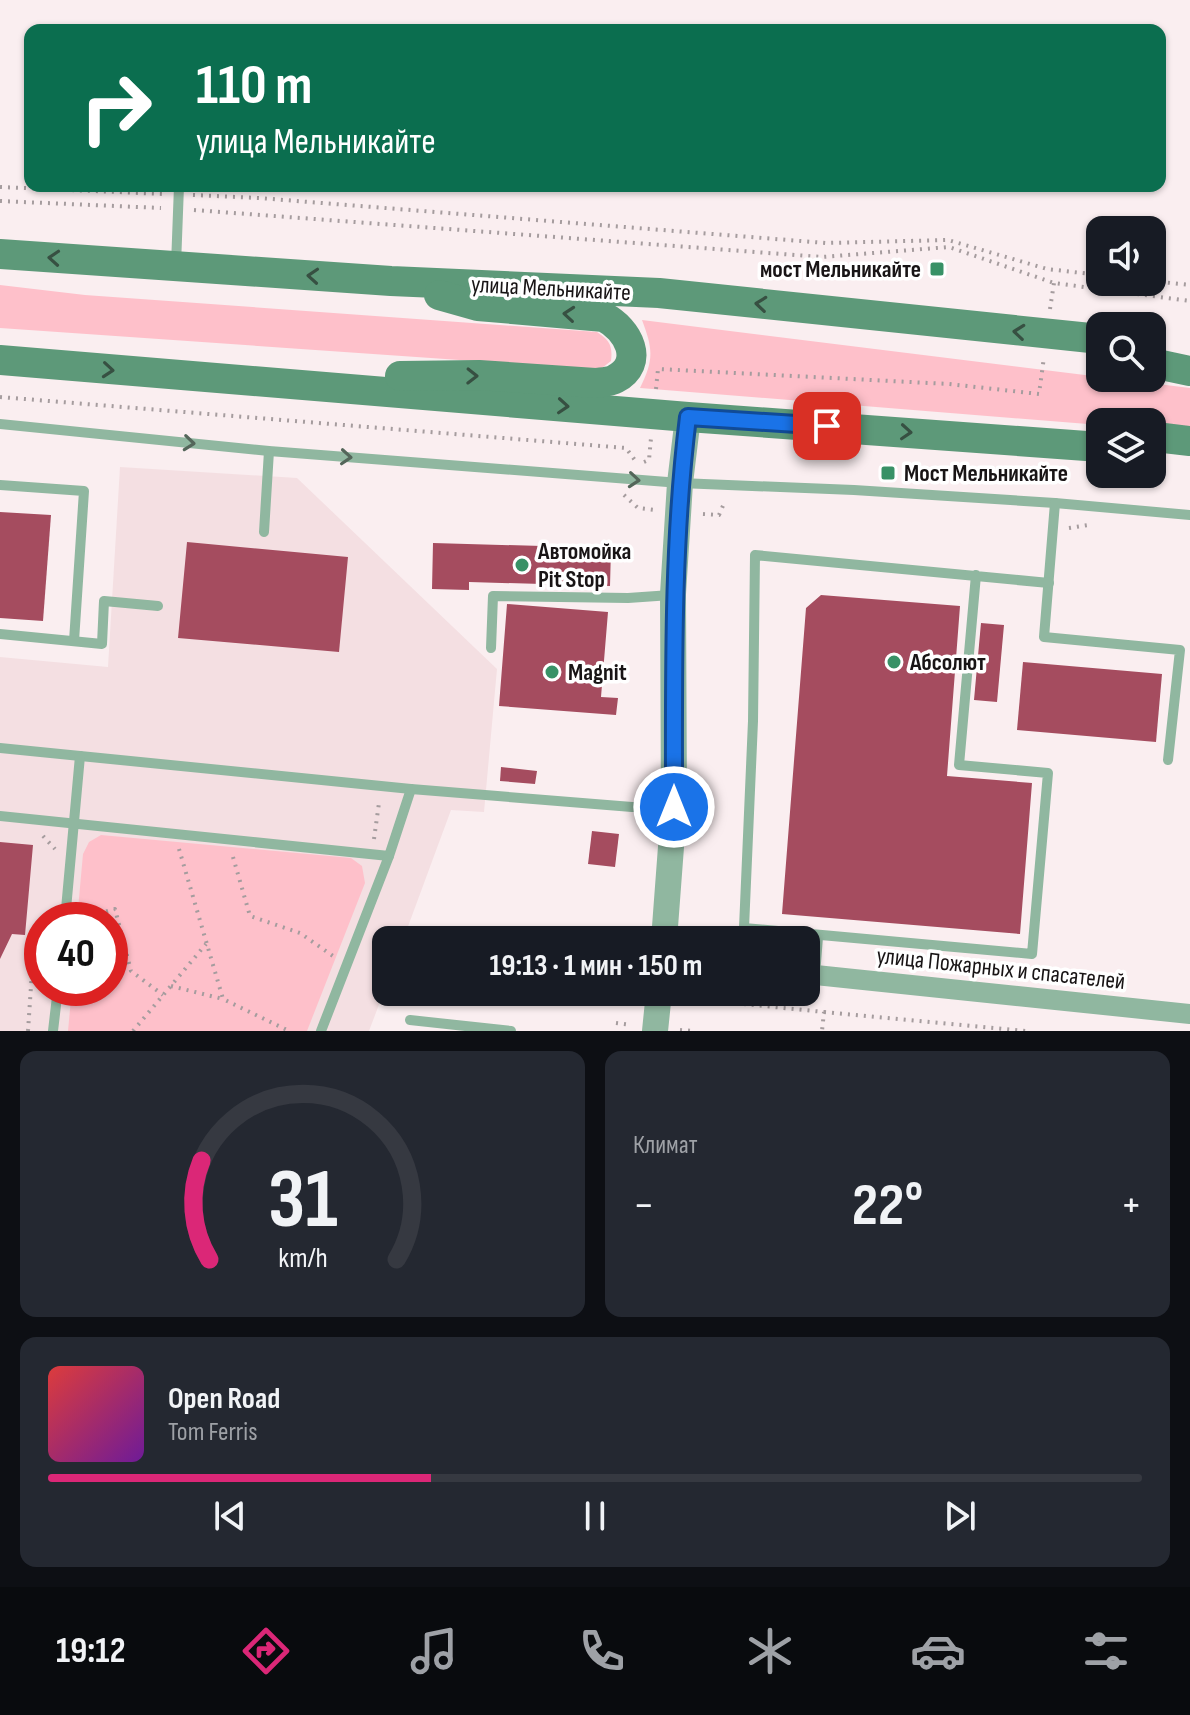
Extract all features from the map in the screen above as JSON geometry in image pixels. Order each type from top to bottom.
[{"type":"main road","name":"улица Мельникайте","points":[[0,254],[391,281],[659,293],[1086,339]]},
{"type":"main road","points":[[198,378],[479,375],[595,383],[614,380],[627,369],[632,352],[627,335],[617,323],[604,317],[478,306],[391,281]]},
{"type":"main road","points":[[1166,349],[1190,352]]},
{"type":"main road","points":[[0,360],[688,417],[1086,446]]},
{"type":"main road","points":[[1166,366],[1190,371]]},
{"type":"main road","points":[[1166,438],[1190,441]]},
{"type":"main road","points":[[1166,453],[1190,456]]},
{"type":"street","points":[[665,926],[674,807],[673,594],[688,417]]},
{"type":"street","name":"улица Пожарных и спасателей","points":[[820,976],[1190,1014]]},
{"type":"street","points":[[655,1031],[658,1006]]},
{"type":"lane","points":[[176,267],[179,192]]},
{"type":"lane","points":[[0,424],[269,451],[639,480],[854,490],[1190,515]]},
{"type":"lane","points":[[264,532],[269,451]]},
{"type":"lane","points":[[0,485],[84,491],[74,641]]},
{"type":"lane","points":[[1055,503],[1044,637],[1180,650],[1168,760]]},
{"type":"lane","points":[[744,926],[753,721],[755,555],[1049,583]]},
{"type":"lane","points":[[820,937],[1032,954],[1048,773],[959,765],[976,575]]},
{"type":"lane","points":[[491,648],[493,596],[628,598],[673,594]]},
{"type":"lane","points":[[0,634],[102,644],[104,601],[158,606]]},
{"type":"lane","points":[[0,748],[411,789],[632,807],[674,807]]},
{"type":"lane","points":[[67,902],[80,756]]},
{"type":"lane","points":[[321,1031],[389,856],[411,789]]},
{"type":"lane","points":[[0,816],[389,856]]},
{"type":"lane","points":[[53,1031],[56,1006]]},
{"type":"lane","points":[[410,1020],[511,1031]]},
{"type":"path","points":[[0,187],[24,187]]},
{"type":"path","points":[[199,192],[826,243],[948,240],[1047,269],[1086,273]]},
{"type":"path","points":[[0,201],[261,213],[822,257],[949,247],[1054,283],[1190,301]]},
{"type":"path","points":[[1166,282],[1190,285]]},
{"type":"path","points":[[0,397],[626,448],[638,465],[649,460],[658,369],[949,384],[1039,394],[1054,283]]},
{"type":"path","points":[[638,508],[639,480]]},
{"type":"path","points":[[166,848],[192,850]]},
{"type":"path","points":[[54,863],[55,849],[72,851]]},
{"type":"path","points":[[179,849],[223,999]]},
{"type":"path","points":[[232,854],[250,916],[300,933],[333,956]]},
{"type":"path","points":[[133,1031],[207,943]]},
{"type":"path","points":[[128,959],[131,971],[163,995]]},
{"type":"path","points":[[171,986],[223,999],[289,1031]]},
{"type":"path","points":[[28,1031],[30,1006]]},
{"type":"path","points":[[764,1006],[1026,1031]]},
{"type":"path","points":[[822,1031],[824,1012]]},
{"type":"shaded area","points":[[0,285],[85,295],[597,332],[609,344],[611,361],[602,368],[589,369],[0,328]]},
{"type":"shaded area","points":[[642,320],[1086,375],[1086,392],[1166,392],[1166,385],[1190,388],[1190,432],[1166,430],[1166,408],[1086,408],[1086,424],[640,388],[648,370],[648,339]]},
{"type":"shaded area","points":[[120,467],[297,478],[497,669],[484,812],[451,810],[408,926],[372,926],[372,1006],[378,1006],[369,1031],[0,1031],[0,657],[108,667]]},
{"type":"shaded area","points":[[101,835],[351,858],[362,866],[365,883],[307,1031],[68,1031],[70,1006],[128,1006],[128,902],[79,902],[83,854],[89,842]]},
{"type":"building","points":[[0,512],[51,515],[43,621],[0,618]]},
{"type":"building","points":[[187,542],[348,557],[339,652],[178,638]]},
{"type":"building","name":"Автомойка Pit Stop","points":[[433,543],[611,548],[610,586],[469,582],[469,590],[432,589]]},
{"type":"building","points":[[821,595],[960,606],[947,776],[1032,783],[1020,934],[782,914],[806,608]]},
{"type":"building","name":"Magnit","points":[[507,604],[608,612],[601,697],[618,698],[616,715],[499,706]]},
{"type":"building","points":[[981,623],[1004,625],[997,702],[974,700]]},
{"type":"building","points":[[1023,662],[1162,674],[1156,742],[1017,730]]},
{"type":"building","points":[[501,767],[537,771],[535,784],[500,781]]},
{"type":"building","points":[[592,831],[619,834],[615,867],[588,864]]},
{"type":"building","points":[[0,842],[33,845],[28,902],[24,902],[24,935],[12,934],[0,959]]},
{"type":"place","name":"мост Мельникайте","points":[[937,269]]},
{"type":"place","name":"Мост Мельникайте","points":[[888,473]]},
{"type":"place","name":"Автомойка Pit Stop","points":[[522,565]]},
{"type":"place","name":"Абсолют","points":[[894,662]]},
{"type":"place","name":"Magnit","points":[[552,672]]},
{"type":"route","points":[[674,807],[673,594],[688,417],[827,426]]}]
